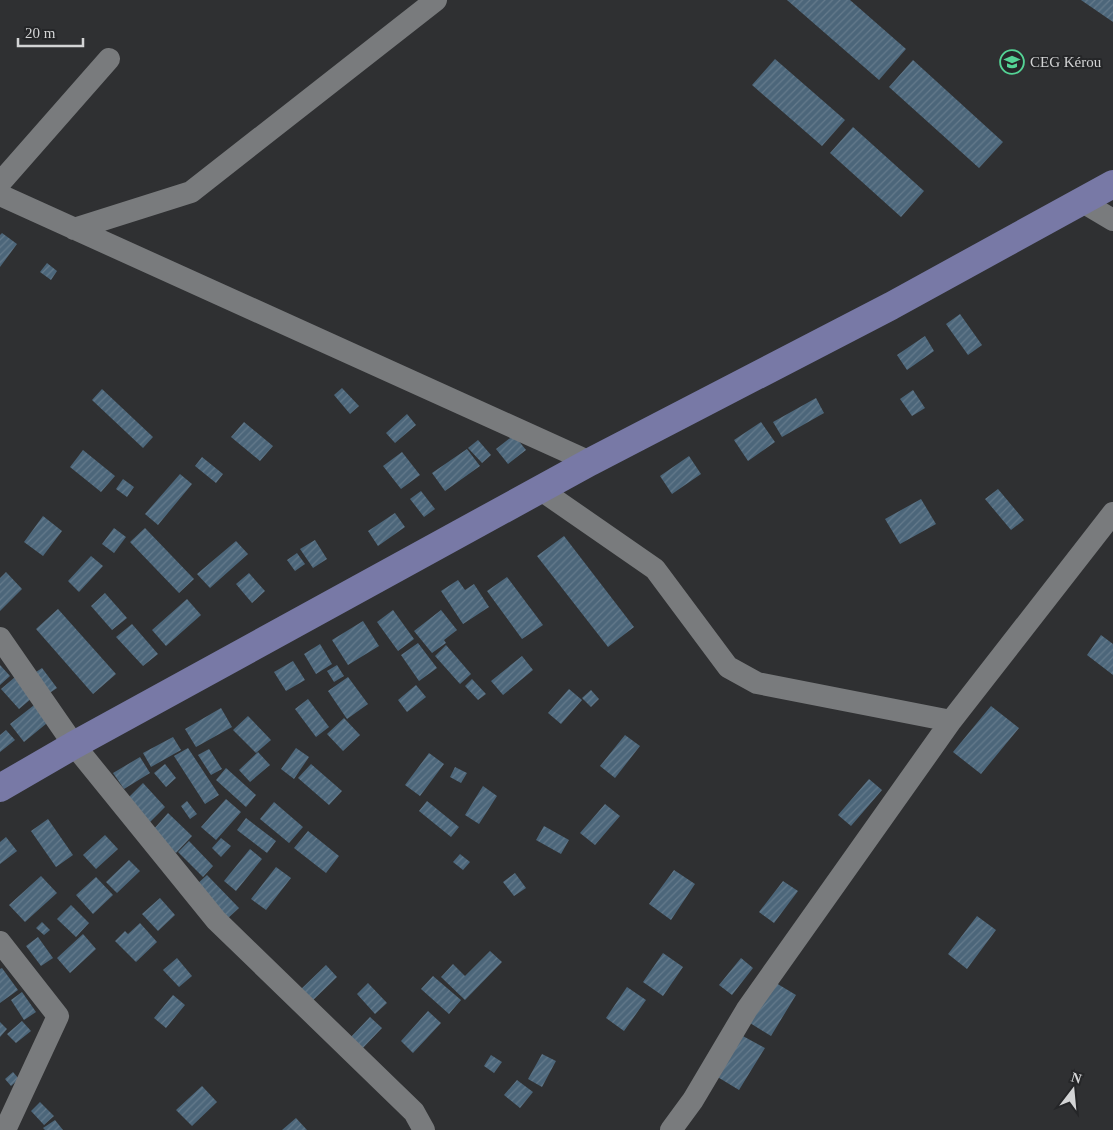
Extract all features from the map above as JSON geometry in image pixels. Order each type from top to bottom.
[{"type":"main road","points":[[0,788],[74,745],[590,462],[891,306],[1113,184]]},
{"type":"street","points":[[74,229],[191,192],[436,0]]},
{"type":"street","points":[[0,183],[108,59]]},
{"type":"street","points":[[0,196],[590,462]]},
{"type":"street","points":[[1081,200],[1113,220]]},
{"type":"street","points":[[541,490],[655,569],[728,667],[757,683],[951,721]]},
{"type":"street","points":[[671,1130],[693,1100],[747,1009],[951,721],[1113,513]]},
{"type":"street","points":[[0,638],[74,745],[216,920],[414,1112],[424,1130]]},
{"type":"street","points":[[0,942],[58,1016],[5,1130]]},
{"type":"building","points":[[787,0],[850,0],[906,49],[879,80]]},
{"type":"building","points":[[1081,0],[1113,0],[1113,22]]},
{"type":"building","points":[[775,59],[845,120],[822,146],[752,85]]},
{"type":"building","points":[[913,60],[1003,142],[979,168],[889,87]]},
{"type":"building","points":[[853,127],[924,191],[901,217],[830,153]]},
{"type":"building","points":[[2,233],[17,244],[0,267],[0,235]]},
{"type":"building","points":[[47,263],[57,271],[51,280],[40,272]]},
{"type":"building","points":[[960,314],[982,345],[968,355],[946,324]]},
{"type":"building","points":[[925,336],[934,351],[907,370],[897,355]]},
{"type":"building","points":[[342,388],[359,406],[350,414],[334,395]]},
{"type":"building","points":[[102,389],[153,437],[143,448],[92,400]]},
{"type":"building","points":[[913,390],[925,408],[912,416],[900,399]]},
{"type":"building","points":[[816,398],[824,413],[782,437],[773,422]]},
{"type":"building","points":[[407,414],[416,425],[395,443],[386,433]]},
{"type":"building","points":[[244,422],[273,446],[260,461],[231,437]]},
{"type":"building","points":[[761,422],[775,442],[748,461],[734,440]]},
{"type":"building","points":[[514,435],[526,450],[508,464],[496,449]]},
{"type":"building","points":[[478,440],[491,455],[482,463],[468,448]]},
{"type":"building","points":[[467,449],[480,466],[445,491],[432,473]]},
{"type":"building","points":[[83,450],[115,476],[101,492],[70,467]]},
{"type":"building","points":[[402,452],[420,475],[401,489],[383,466]]},
{"type":"building","points":[[689,456],[701,474],[672,494],[660,476]]},
{"type":"building","points":[[202,457],[223,474],[216,483],[195,466]]},
{"type":"building","points":[[180,474],[192,484],[158,525],[145,514]]},
{"type":"building","points":[[123,479],[134,487],[127,497],[116,489]]},
{"type":"building","points":[[998,489],[1024,520],[1011,530],[985,499]]},
{"type":"building","points":[[421,491],[435,509],[424,517],[410,499]]},
{"type":"building","points":[[921,499],[936,524],[900,544],[885,519]]},
{"type":"building","points":[[395,513],[405,527],[378,546],[368,531]]},
{"type":"building","points":[[43,516],[62,531],[43,556],[24,542]]},
{"type":"building","points":[[114,528],[126,537],[114,553],[102,544]]},
{"type":"building","points":[[145,528],[194,579],[179,593],[130,542]]},
{"type":"building","points":[[564,536],[634,627],[608,647],[537,556]]},
{"type":"building","points":[[315,540],[327,559],[313,568],[300,549]]},
{"type":"building","points":[[236,541],[248,554],[210,588],[197,574]]},
{"type":"building","points":[[297,553],[305,564],[295,571],[287,560]]},
{"type":"building","points":[[91,556],[103,566],[79,592],[68,581]]},
{"type":"building","points":[[6,572],[22,589],[0,611],[0,578]]},
{"type":"building","points":[[249,573],[265,591],[252,603],[236,584]]},
{"type":"building","points":[[507,577],[543,625],[522,639],[487,591]]},
{"type":"building","points":[[458,580],[465,590],[474,584],[489,607],[463,624],[441,591]]},
{"type":"building","points":[[105,593],[127,618],[112,630],[91,606]]},
{"type":"building","points":[[187,599],[201,615],[166,646],[152,630]]},
{"type":"building","points":[[58,609],[116,674],[93,694],[36,629]]},
{"type":"building","points":[[393,610],[414,639],[398,651],[377,622]]},
{"type":"building","points":[[441,610],[457,630],[444,640],[446,643],[432,653],[414,631]]},
{"type":"building","points":[[363,621],[379,646],[348,665],[332,640]]},
{"type":"building","points":[[132,624],[158,654],[143,666],[116,637]]},
{"type":"building","points":[[1101,635],[1113,644],[1113,675],[1087,655]]},
{"type":"building","points":[[418,643],[437,668],[419,681],[401,655]]},
{"type":"building","points":[[320,644],[332,664],[316,674],[304,654]]},
{"type":"building","points":[[446,645],[471,674],[460,684],[435,656]]},
{"type":"building","points":[[522,656],[533,670],[503,695],[491,681]]},
{"type":"building","points":[[293,661],[305,680],[286,691],[274,672]]},
{"type":"building","points":[[0,665],[10,676],[0,685]]},
{"type":"building","points":[[337,665],[344,676],[334,682],[327,671]]},
{"type":"building","points":[[42,668],[57,688],[48,694],[33,674]]},
{"type":"building","points":[[15,677],[32,698],[19,709],[1,689]]},
{"type":"building","points":[[348,677],[368,704],[347,719],[328,691]]},
{"type":"building","points":[[472,679],[486,694],[478,700],[465,686]]},
{"type":"building","points":[[416,685],[426,697],[407,712],[398,700]]},
{"type":"building","points":[[569,689],[582,700],[561,724],[548,713]]},
{"type":"building","points":[[591,690],[599,699],[591,707],[582,698]]},
{"type":"building","points":[[308,699],[329,727],[316,737],[295,709]]},
{"type":"building","points":[[38,702],[52,719],[24,742],[10,724]]},
{"type":"building","points":[[991,706],[1019,728],[981,774],[953,752]]},
{"type":"building","points":[[221,708],[232,727],[196,747],[185,729]]},
{"type":"building","points":[[248,716],[271,740],[256,753],[233,730]]},
{"type":"building","points":[[344,718],[360,735],[343,751],[327,734]]},
{"type":"building","points":[[6,730],[15,740],[0,752],[0,735]]},
{"type":"building","points":[[625,735],[640,746],[615,778],[600,766]]},
{"type":"building","points":[[173,737],[181,750],[151,767],[143,753]]},
{"type":"building","points":[[188,748],[219,795],[205,804],[174,756]]},
{"type":"building","points":[[296,748],[309,757],[294,779],[281,769]]},
{"type":"building","points":[[209,749],[222,769],[211,775],[198,755]]},
{"type":"building","points":[[258,752],[270,765],[250,782],[239,770]]},
{"type":"building","points":[[429,753],[444,764],[420,796],[405,785]]},
{"type":"building","points":[[140,757],[150,773],[124,789],[113,773]]},
{"type":"building","points":[[165,764],[176,778],[166,787],[154,773]]},
{"type":"building","points":[[311,764],[342,791],[329,805],[298,778]]},
{"type":"building","points":[[455,767],[467,773],[461,783],[450,777]]},
{"type":"building","points":[[226,768],[256,795],[246,807],[216,780]]},
{"type":"building","points":[[869,779],[882,790],[851,826],[838,815]]},
{"type":"building","points":[[143,783],[165,807],[150,822],[128,798]]},
{"type":"building","points":[[483,786],[497,796],[479,824],[465,815]]},
{"type":"building","points":[[226,799],[241,812],[216,840],[201,827]]},
{"type":"building","points":[[187,801],[197,814],[190,819],[181,806]]},
{"type":"building","points":[[427,801],[459,827],[451,837],[419,811]]},
{"type":"building","points":[[274,802],[303,827],[289,843],[260,819]]},
{"type":"building","points":[[605,804],[620,816],[595,845],[580,833]]},
{"type":"building","points":[[168,813],[192,836],[176,853],[153,830]]},
{"type":"building","points":[[246,818],[276,841],[267,853],[237,830]]},
{"type":"building","points":[[48,819],[73,855],[56,867],[31,831]]},
{"type":"building","points":[[544,826],[569,840],[561,854],[536,840]]},
{"type":"building","points":[[308,831],[339,856],[326,873],[294,848]]},
{"type":"building","points":[[105,835],[118,849],[96,869],[83,855]]},
{"type":"building","points":[[6,837],[17,851],[0,864],[0,842]]},
{"type":"building","points":[[221,838],[231,846],[221,857],[212,848]]},
{"type":"building","points":[[189,841],[213,866],[203,877],[178,852]]},
{"type":"building","points":[[250,849],[262,859],[236,891],[224,881]]},
{"type":"building","points":[[460,854],[470,862],[463,870],[453,862]]},
{"type":"building","points":[[129,860],[140,871],[117,893],[106,882]]},
{"type":"building","points":[[276,867],[291,878],[266,910],[251,899]]},
{"type":"building","points":[[674,870],[695,884],[671,920],[649,904]]},
{"type":"building","points":[[515,873],[526,888],[514,896],[503,882]]},
{"type":"building","points":[[207,875],[239,908],[227,919],[195,886]]},
{"type":"building","points":[[41,876],[57,893],[25,922],[9,905]]},
{"type":"building","points":[[96,877],[113,895],[93,914],[76,895]]},
{"type":"building","points":[[783,881],[798,891],[774,923],[759,912]]},
{"type":"building","points":[[160,898],[175,915],[158,931],[142,914]]},
{"type":"building","points":[[71,905],[89,923],[76,937],[57,919]]},
{"type":"building","points":[[977,916],[996,930],[967,969],[948,954]]},
{"type":"building","points":[[42,922],[50,930],[44,935],[36,928]]},
{"type":"building","points":[[140,923],[157,942],[136,962],[115,941],[125,931],[128,934]]},
{"type":"building","points":[[83,934],[96,949],[70,973],[57,958]]},
{"type":"building","points":[[38,937],[53,958],[41,966],[26,946]]},
{"type":"building","points":[[490,951],[502,962],[465,1000],[441,977],[453,964],[465,976]]},
{"type":"building","points":[[663,953],[683,967],[663,996],[643,982]]},
{"type":"building","points":[[177,958],[192,976],[179,987],[163,970]]},
{"type":"building","points":[[741,958],[753,968],[732,995],[719,985]]},
{"type":"building","points":[[326,965],[337,977],[308,1005],[297,993]]},
{"type":"building","points":[[2,968],[18,990],[0,1003],[0,969]]},
{"type":"building","points":[[433,976],[461,1000],[449,1014],[421,989]]},
{"type":"building","points":[[368,983],[387,1003],[375,1014],[357,994]]},
{"type":"building","points":[[776,983],[796,995],[771,1036],[750,1023]]},
{"type":"building","points":[[627,987],[646,1000],[624,1031],[606,1018]]},
{"type":"building","points":[[22,992],[36,1012],[24,1020],[11,1000]]},
{"type":"building","points":[[173,995],[185,1005],[166,1028],[154,1018]]},
{"type":"building","points":[[428,1011],[441,1023],[413,1053],[401,1041]]},
{"type":"building","points":[[370,1017],[382,1028],[360,1051],[348,1040]]},
{"type":"building","points":[[22,1021],[31,1031],[16,1043],[7,1034]]},
{"type":"building","points":[[0,1022],[7,1029],[0,1037]]},
{"type":"building","points":[[741,1035],[765,1048],[739,1090],[716,1076]]},
{"type":"building","points":[[542,1054],[556,1061],[542,1087],[528,1079]]},
{"type":"building","points":[[491,1055],[502,1062],[494,1073],[484,1066]]},
{"type":"building","points":[[13,1072],[19,1079],[11,1086],[5,1079]]},
{"type":"building","points":[[517,1080],[533,1092],[520,1108],[504,1095]]},
{"type":"building","points":[[202,1086],[217,1102],[192,1126],[176,1110]]},
{"type":"building","points":[[40,1102],[54,1116],[44,1125],[31,1111]]},
{"type":"building","points":[[296,1118],[307,1130],[282,1130]]},
{"type":"building","points":[[55,1120],[63,1130],[45,1130],[43,1128]]},
{"type":"place","name":"CEG Kérou","points":[[1012,62]]}]
